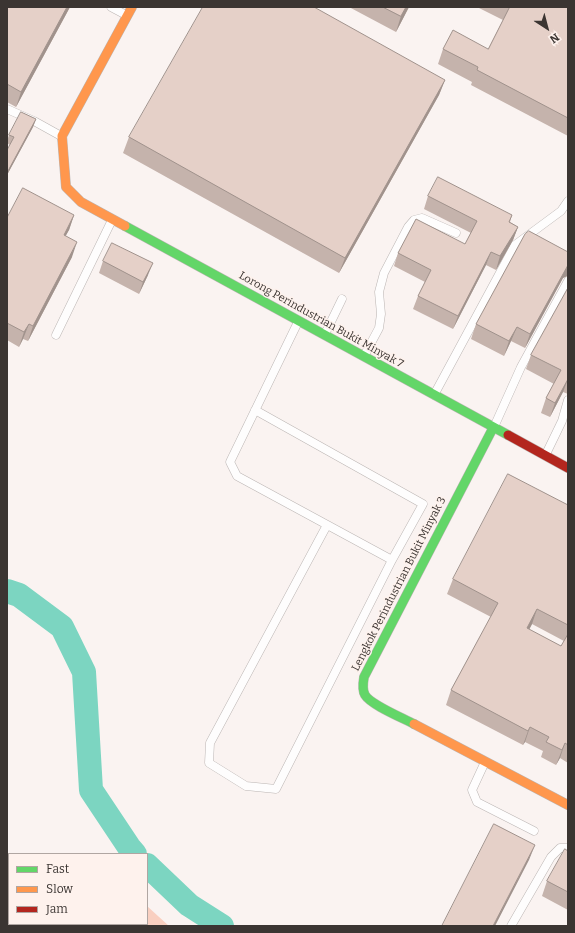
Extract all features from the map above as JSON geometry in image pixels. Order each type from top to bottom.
[{"type":"street","points":[[62,136],[132,7]]},
{"type":"street","name":"Lorong Perindustrian Bukit Minyak 7","points":[[62,136],[66,187],[81,202],[568,468]]},
{"type":"street","name":"Lengkok Perindustrian Bukit Minyak 3","points":[[493,428],[364,677],[362,688],[367,699],[372,702],[568,804]]},
{"type":"lane","points":[[111,7],[127,16]]},
{"type":"lane","points":[[7,109],[62,136]]},
{"type":"lane","points":[[434,395],[515,245],[561,211],[568,201]]},
{"type":"lane","points":[[363,357],[379,328],[381,314],[379,292],[384,273],[408,227],[414,220],[422,218],[456,233]]},
{"type":"lane","points":[[56,335],[113,220]]},
{"type":"lane","points":[[493,428],[521,367],[568,281]]},
{"type":"lane","points":[[324,335],[342,299]]},
{"type":"lane","points":[[298,321],[230,462],[237,476],[392,560]]},
{"type":"lane","points":[[545,456],[566,412],[568,400]]},
{"type":"lane","points":[[255,410],[423,504],[392,560],[276,789],[246,786],[209,763],[210,743],[327,524]]},
{"type":"lane","points":[[485,762],[472,790],[477,802],[534,831]]},
{"type":"lane","points":[[510,926],[551,857],[560,848],[568,848]]},
{"type":"shaded area","points":[[148,907],[169,926],[58,926],[148,925]]},
{"type":"building","points":[[7,7],[67,7],[21,92],[7,84]]},
{"type":"building","points":[[203,7],[314,7],[445,80],[345,258],[129,137]]},
{"type":"building","points":[[383,7],[406,7],[401,16]]},
{"type":"building","points":[[510,7],[568,7],[568,118],[477,70],[478,67],[443,49],[453,30],[488,49]]},
{"type":"building","points":[[21,112],[36,119],[8,171],[7,150],[14,137],[9,135]]},
{"type":"building","points":[[438,177],[512,215],[509,222],[518,227],[500,256],[491,252],[458,316],[418,296],[431,270],[398,253],[416,219],[465,244],[477,221],[428,196]]},
{"type":"building","points":[[23,188],[74,215],[64,235],[77,242],[33,326],[29,324],[24,332],[7,323],[7,218]]},
{"type":"building","points":[[529,231],[568,252],[568,265],[530,334],[517,327],[509,341],[476,324],[525,234]]},
{"type":"building","points":[[112,243],[153,263],[143,282],[103,261]]},
{"type":"building","points":[[568,288],[568,379],[555,403],[546,398],[561,370],[531,355]]},
{"type":"building","points":[[508,474],[568,505],[568,625],[537,609],[527,628],[561,646],[568,634],[568,745],[565,743],[562,750],[546,742],[549,737],[530,727],[528,731],[451,690],[498,603],[453,579]]},
{"type":"building","points":[[494,824],[535,845],[493,926],[442,926]]},
{"type":"building","points":[[565,849],[568,851],[568,892],[547,881]]},
{"type":"building","points":[[84,925],[119,925],[117,926]]},
{"type":"waterway","points":[[7,591],[19,595],[62,627],[84,672],[91,790],[134,853]]},
{"type":"waterway","points":[[148,866],[189,905],[222,926]]},
{"type":"traffic: fast","points":[[125,226],[508,435]]},
{"type":"traffic: fast","points":[[414,724],[380,707],[368,699],[363,691],[364,677],[493,428]]},
{"type":"traffic: slow","points":[[125,226],[81,202],[66,187],[62,136],[132,7]]},
{"type":"traffic: slow","points":[[414,724],[568,805]]},
{"type":"traffic: jam","points":[[508,435],[568,468]]}]
